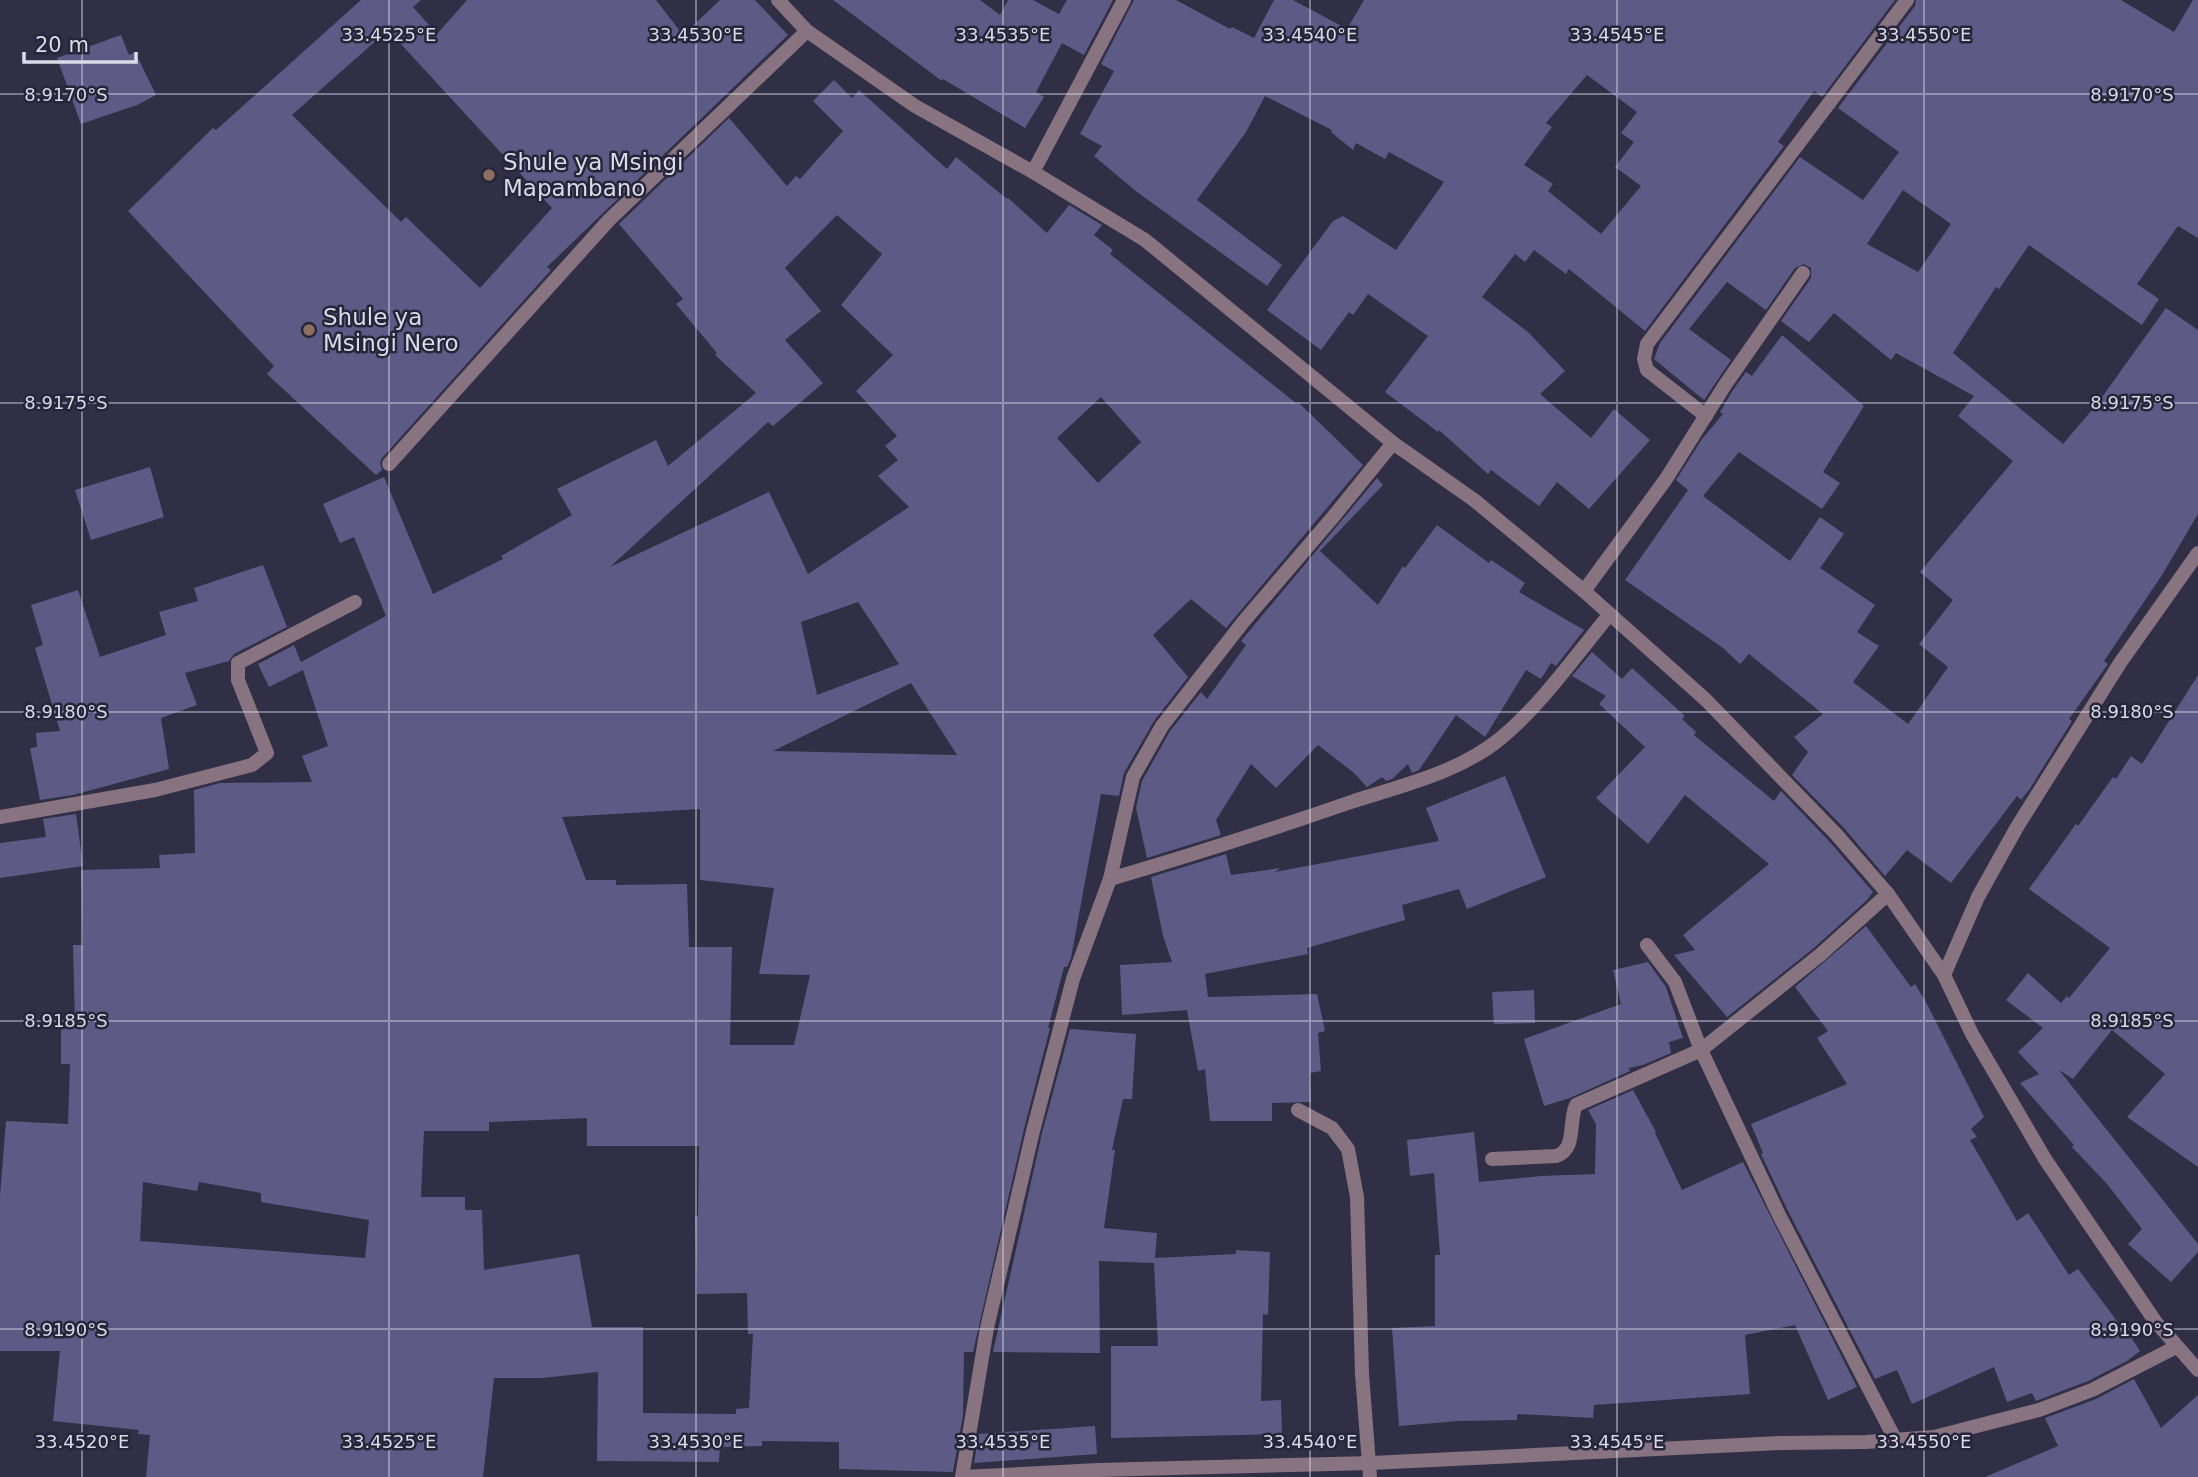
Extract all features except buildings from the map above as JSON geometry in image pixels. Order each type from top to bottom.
[{"type":"street","points":[[778,0],[807,32],[915,106],[1033,172],[1145,240],[1393,443],[1474,500],[1584,591],[1706,700],[1836,834],[1888,894],[1944,975],[1972,1034],[2045,1159],[2155,1321],[2198,1370]]},
{"type":"street","points":[[1033,172],[1124,0]]},
{"type":"street","points":[[1706,416],[1647,370],[1644,359],[1647,344],[1907,0]]},
{"type":"street","points":[[389,464],[609,220],[807,32]]},
{"type":"street","points":[[1584,591],[1666,479],[1803,273]]},
{"type":"street","points":[[1393,443],[1334,517],[1244,621],[1161,726],[1133,777],[1110,879],[1073,979],[1032,1131],[986,1328],[963,1477],[1371,1470],[1934,1437],[2039,1410],[2092,1390],[2176,1347]]},
{"type":"street","points":[[1944,975],[1978,897],[2017,827],[2120,663],[2198,553]]},
{"type":"street","points":[[0,817],[155,790],[252,765],[267,753],[238,680],[238,663],[355,602]]},
{"type":"street","points":[[1110,879],[1237,841],[1426,777],[1471,758],[1501,738],[1539,700],[1610,614]]},
{"type":"street","points":[[1492,1159],[1556,1156],[1563,1153],[1569,1146],[1571,1115],[1576,1105],[1701,1050],[1820,955],[1888,894]]},
{"type":"street","points":[[1647,945],[1675,982],[1701,1050],[1779,1215],[1895,1439]]},
{"type":"street","points":[[1298,1110],[1332,1128],[1348,1149],[1357,1197],[1362,1374],[1371,1470]]},
{"type":"place","name":"Shule ya Msingi Mapambano","points":[[489,175]]},
{"type":"place","name":"Shule ya Msingi Nero","points":[[309,330]]}]
